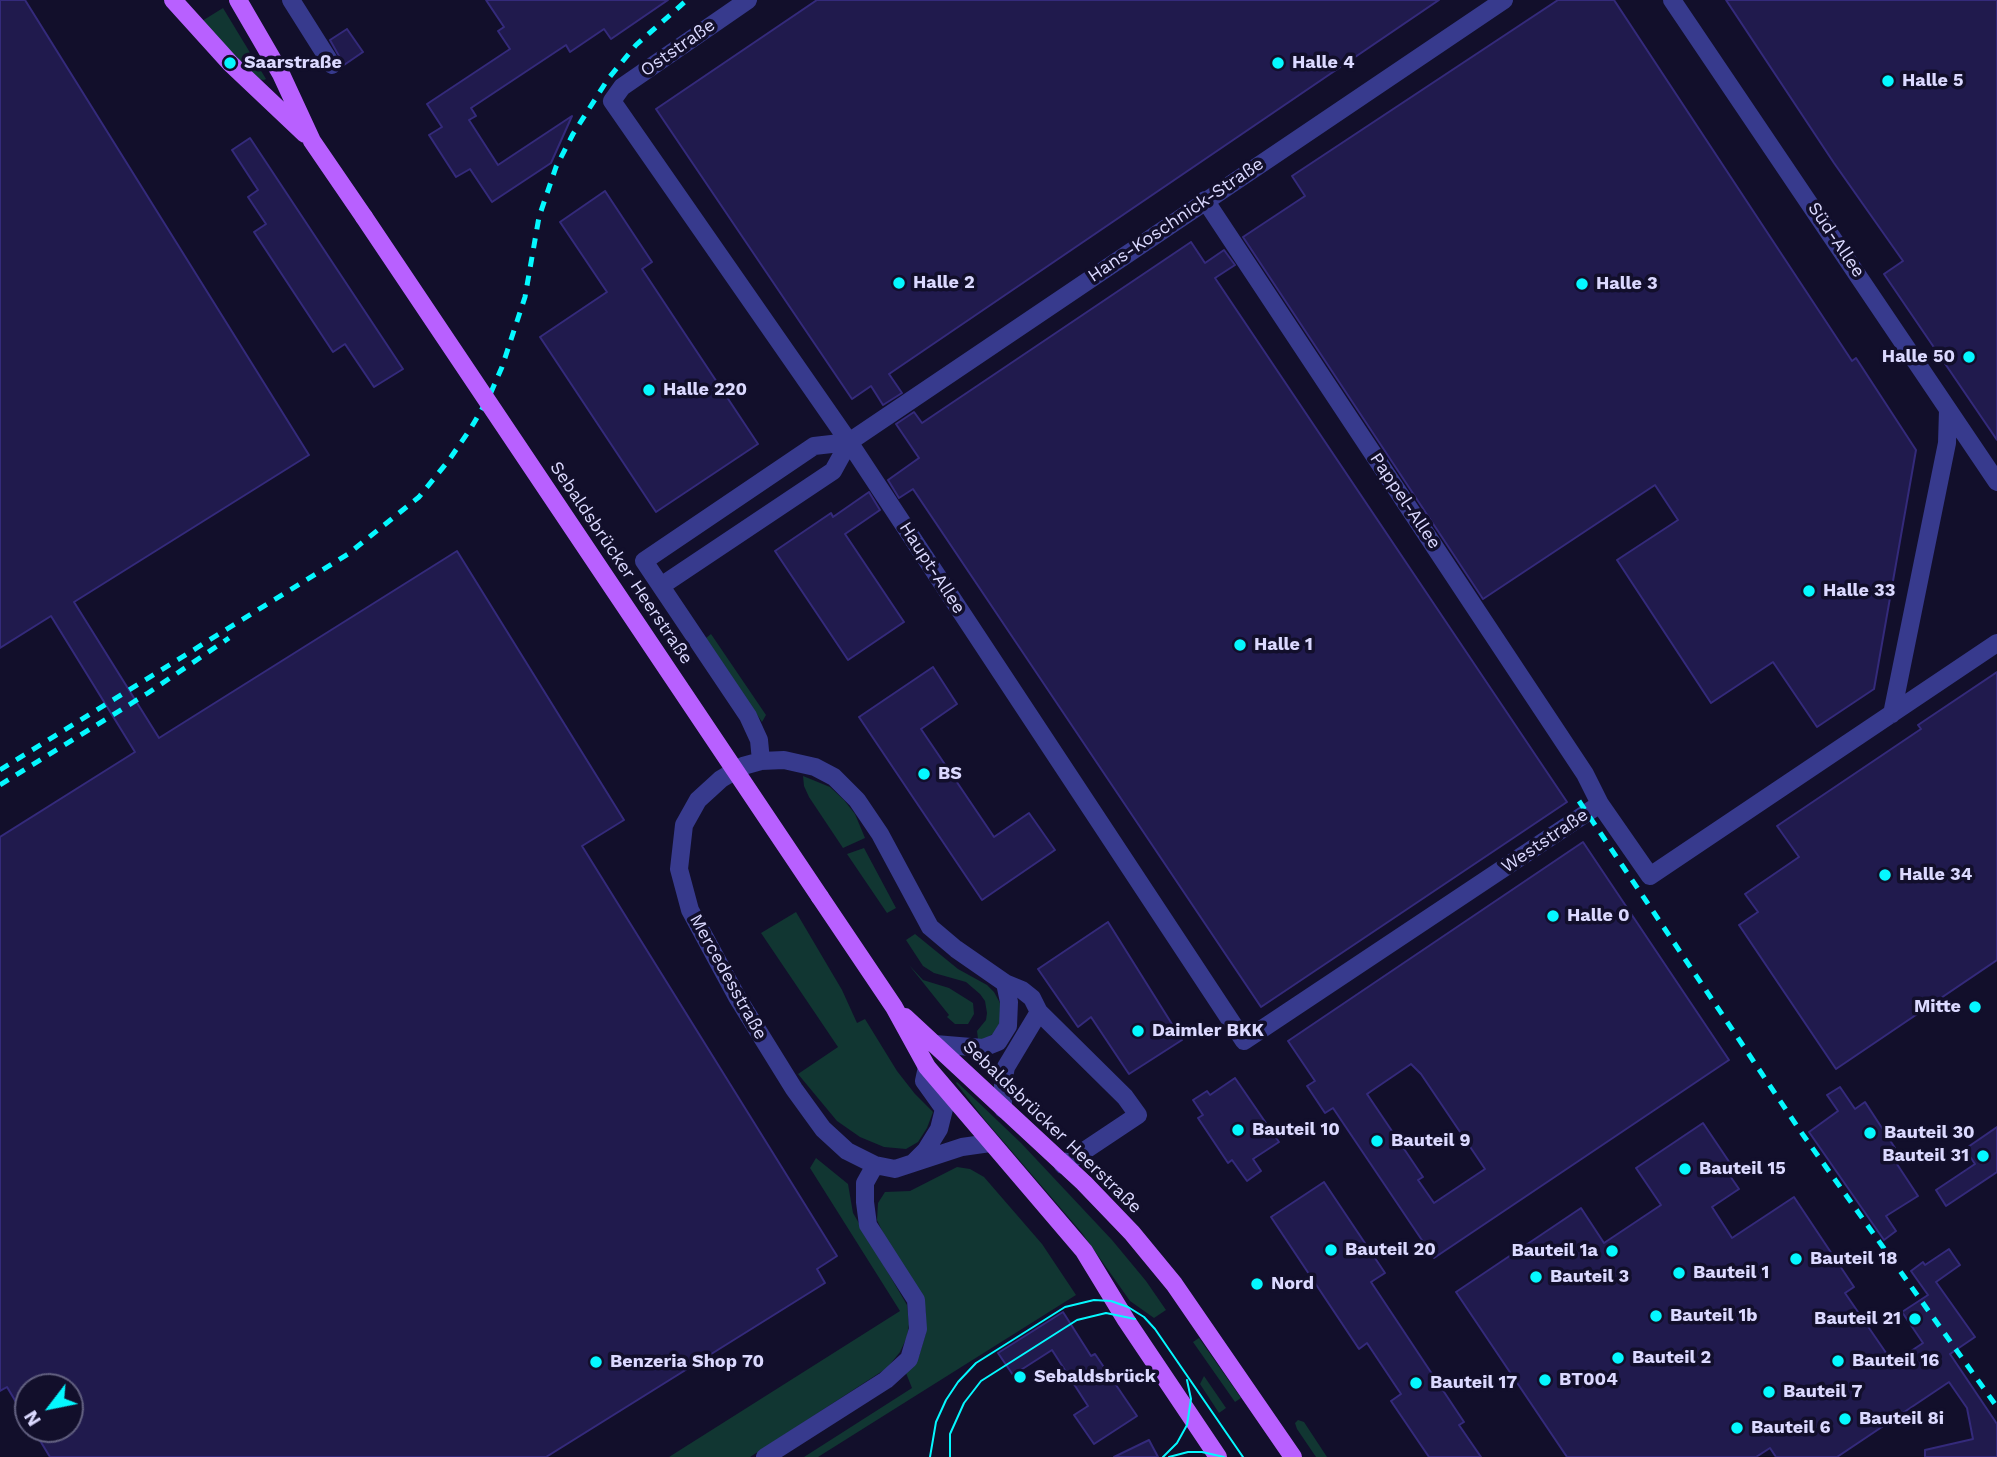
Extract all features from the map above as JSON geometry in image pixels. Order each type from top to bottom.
[{"type":"main road","name":"Sebaldsbrücker Heerstraße","points":[[173,0],[230,63],[312,142]]},
{"type":"main road","name":"Sebaldsbrücker Heerstraße","points":[[238,0],[281,74],[312,142],[894,1007],[927,1067],[1084,1251],[1126,1320],[1218,1457]]},
{"type":"main road","name":"Sebaldsbrücker Heerstraße","points":[[894,1007],[1132,1233],[1174,1284],[1293,1457]]},
{"type":"street","points":[[291,0],[332,65]]},
{"type":"street","name":"Oststraße","points":[[612,101],[622,87],[748,0]]},
{"type":"street","name":"Hans-Koschnick-Straße","points":[[849,442],[814,446],[644,561],[661,586],[833,471],[849,442],[1504,0]]},
{"type":"street","name":"Süd-Allee","points":[[1672,0],[1997,482]]},
{"type":"street","name":"Haupt-Allee","points":[[612,101],[849,442],[1244,1041]]},
{"type":"street","name":"Pappel-Allee","points":[[1205,200],[1586,774],[1601,804]]},
{"type":"street","points":[[1892,714],[1947,443],[1948,410]]},
{"type":"street","points":[[661,586],[748,716],[759,740],[761,761]]},
{"type":"street","name":"Weststraße","points":[[1244,1041],[1601,804],[1650,876],[1997,643]]},
{"type":"street","name":"Mercedesstraße","points":[[990,1143],[962,1147],[895,1169],[875,1165],[847,1151],[823,1129],[794,1089],[737,997],[690,910],[679,869],[684,825],[698,800],[721,779],[743,766],[761,761],[796,761],[834,776],[857,800],[880,834],[930,927],[1005,983],[1022,990],[1032,998],[1039,1012],[1109,1081],[1138,1115],[1063,1165]]},
{"type":"street","points":[[935,1044],[983,1048],[998,1042],[1008,1026],[1009,1002],[1005,983]]},
{"type":"street","points":[[1003,1109],[1006,1067],[1039,1012]]},
{"type":"street","points":[[910,1166],[926,1150],[939,1129],[944,1109],[924,1081],[927,1067]]},
{"type":"street","points":[[765,1457],[886,1380],[909,1359],[918,1328],[916,1300],[868,1225],[864,1202],[865,1183],[875,1165]]},
{"type":"green space","points":[[223,8],[266,79],[258,79],[244,67],[202,21]]},
{"type":"green space","points":[[711,634],[766,715],[762,722],[706,638]]},
{"type":"green space","points":[[803,776],[830,787],[844,800],[855,814],[865,838],[843,848],[809,797]]},
{"type":"green space","points":[[864,848],[896,908],[887,913],[847,854]]},
{"type":"green space","points":[[796,912],[842,990],[857,1023],[865,1019],[897,1071],[933,1112],[918,1142],[906,1149],[884,1147],[860,1137],[837,1121],[798,1074],[838,1047],[761,933]]},
{"type":"green space","points":[[915,934],[958,969],[987,985],[994,992],[1002,1013],[1001,1021],[993,1034],[982,1040],[978,1039],[977,1031],[986,1020],[985,1001],[966,982],[934,973],[923,966],[906,940]]},
{"type":"green space","points":[[909,965],[923,980],[949,988],[973,1003],[974,1014],[968,1024],[955,1024],[947,1017],[949,1015]]},
{"type":"green space","points":[[957,1082],[1021,1143],[1112,1240],[1166,1310],[1154,1318],[1130,1301],[1082,1233],[984,1119]]},
{"type":"green space","points":[[816,1158],[848,1184],[853,1213],[907,1305],[909,1324],[900,1352],[887,1368],[750,1457],[669,1457],[900,1311],[810,1168]]},
{"type":"green space","points":[[957,1167],[970,1169],[984,1177],[1042,1244],[1076,1295],[818,1457],[804,1457],[912,1388],[906,1373],[919,1356],[926,1333],[926,1313],[921,1293],[877,1220],[878,1203],[885,1192],[910,1191]]},
{"type":"green space","points":[[1199,1338],[1241,1398],[1235,1402],[1193,1342]]},
{"type":"green space","points":[[1204,1376],[1226,1408],[1219,1413],[1200,1384]]},
{"type":"green space","points":[[1298,1420],[1304,1422],[1327,1457],[1316,1457],[1297,1429],[1295,1423]]},
{"type":"building","points":[[0,0],[25,0],[309,455],[74,602],[159,738],[457,551],[624,820],[582,846],[837,1256],[817,1269],[825,1283],[546,1457],[50,1457],[42,1443],[84,1443],[84,1373],[14,1373],[14,1399],[7,1387],[0,1391],[0,837],[135,752],[51,616],[0,648]]},
{"type":"building","points":[[486,0],[668,0],[611,39],[604,29],[570,52],[566,45],[471,108],[476,116],[469,120],[498,165],[572,116],[551,163],[492,202],[470,169],[456,177],[429,135],[442,127],[427,104],[510,49],[498,31],[504,27]]},
{"type":"building","name":"Halle 2","points":[[817,0],[1439,0],[889,374],[902,393],[883,405],[871,386],[852,399],[656,109]]},
{"type":"building","name":"Halle 3","points":[[1558,0],[1614,0],[1852,361],[1856,358],[1916,450],[1874,689],[1817,727],[1773,662],[1711,703],[1617,560],[1678,520],[1655,485],[1483,599],[1243,237],[1305,196],[1292,176]]},
{"type":"building","name":"Halle 5","points":[[1726,0],[1997,0],[1997,440],[1884,274],[1903,261],[1834,163]]},
{"type":"building","points":[[347,29],[363,52],[344,65],[330,40]]},
{"type":"building","points":[[250,138],[403,369],[374,387],[345,344],[333,352],[254,232],[266,224],[248,197],[258,190],[232,150]]},
{"type":"building","name":"Halle 220","points":[[605,191],[652,262],[642,269],[758,444],[656,512],[540,337],[607,292],[560,222]]},
{"type":"building","name":"Halle 1","points":[[1191,242],[1205,263],[1224,250],[1235,265],[1215,278],[1567,802],[1261,1007],[913,489],[899,498],[888,480],[919,458],[896,424],[914,412],[922,423]]},
{"type":"building","points":[[869,492],[880,510],[845,534],[904,622],[848,660],[775,551],[831,513],[833,517]]},
{"type":"building","name":"BS","points":[[933,667],[957,704],[921,729],[994,837],[1029,813],[1055,850],[982,900],[859,717]]},
{"type":"building","name":"Halle 34","points":[[1997,672],[1997,960],[1836,1069],[1739,925],[1758,912],[1745,894],[1799,857],[1777,826],[1921,729],[1918,725]]},
{"type":"building","points":[[1583,842],[1729,1060],[1434,1258],[1333,1108],[1325,1113],[1307,1086],[1315,1081],[1288,1041]],"holes":[[[1411,1064],[1421,1074],[1485,1169],[1434,1203],[1418,1180],[1423,1177],[1367,1094]]]},
{"type":"building","points":[[1108,922],[1182,1040],[1129,1074],[1091,1017],[1078,1027],[1038,969]]},
{"type":"building","name":"Bauteil 10","points":[[1235,1078],[1279,1142],[1253,1159],[1261,1171],[1247,1181],[1232,1160],[1228,1163],[1198,1118],[1203,1115],[1193,1100],[1207,1091],[1210,1095]]},
{"type":"building","points":[[1840,1087],[1855,1109],[1865,1102],[1895,1148],[1889,1152],[1918,1196],[1886,1216],[1896,1231],[1884,1240],[1809,1132],[1838,1111],[1827,1095]]},
{"type":"building","points":[[1703,1123],[1734,1169],[1728,1173],[1739,1189],[1712,1207],[1732,1238],[1794,1197],[1854,1287],[1845,1293],[1893,1363],[1923,1343],[1902,1312],[1928,1295],[1911,1271],[1949,1249],[1960,1265],[1936,1282],[1975,1337],[1950,1354],[1997,1424],[1997,1457],[1925,1457],[1925,1450],[1973,1439],[1967,1408],[1949,1382],[1837,1457],[1776,1457],[1770,1448],[1756,1457],[1567,1457],[1456,1292],[1581,1208],[1604,1243],[1661,1205],[1636,1168]]},
{"type":"building","points":[[1997,1127],[1997,1172],[1946,1206],[1936,1190],[1975,1164],[1965,1149]]},
{"type":"building","name":"Bauteil 20","points":[[1324,1182],[1385,1273],[1371,1282],[1464,1422],[1459,1425],[1481,1457],[1429,1457],[1391,1401],[1401,1394],[1367,1343],[1359,1349],[1271,1217]]},
{"type":"building","points":[[1063,1312],[1091,1356],[1095,1354],[1137,1416],[1094,1444],[1074,1415],[1088,1406],[1052,1350],[1013,1375],[998,1353]]},
{"type":"building","points":[[1149,1440],[1158,1457],[1114,1457]]},
{"type":"tram line","points":[[930,1457],[936,1422],[946,1400],[976,1363],[1065,1307],[1094,1300],[1111,1301],[1144,1317],[1243,1457]]},
{"type":"tram line","points":[[950,1457],[950,1434],[964,1403],[981,1381],[1077,1320],[1106,1313],[1135,1319]]},
{"type":"tram line","points":[[1163,1457],[1177,1443],[1187,1425],[1191,1399],[1187,1380]]},
{"type":"tram line","points":[[1169,1457],[1188,1452],[1224,1457]]},
{"type":"railway","points":[[0,770],[348,554],[419,497],[471,428],[502,367],[525,297],[539,217],[556,167],[573,134],[608,79],[636,45],[687,0]]},
{"type":"railway","points":[[0,785],[148,693],[229,638]]},
{"type":"railway","points":[[1579,801],[1801,1132],[1997,1407]]},
{"type":"place","name":"Saarstraße","points":[[230,63]]},
{"type":"place","name":"Halle 4","points":[[1278,63]]},
{"type":"place","name":"Halle 5","points":[[1888,81]]},
{"type":"place","name":"Halle 2","points":[[899,283]]},
{"type":"place","name":"Halle 3","points":[[1582,284]]},
{"type":"place","name":"Halle 50","points":[[1969,357]]},
{"type":"place","name":"Halle 220","points":[[649,390]]},
{"type":"place","name":"Halle 33","points":[[1809,591]]},
{"type":"place","name":"Halle 1","points":[[1240,645]]},
{"type":"place","name":"BS","points":[[924,774]]},
{"type":"place","name":"Halle 34","points":[[1885,875]]},
{"type":"place","name":"Halle 0","points":[[1553,916]]},
{"type":"place","name":"Mitte","points":[[1975,1007]]},
{"type":"place","name":"Daimler BKK","points":[[1138,1031]]},
{"type":"place","name":"Bauteil 10","points":[[1238,1130]]},
{"type":"place","name":"Bauteil 30","points":[[1870,1133]]},
{"type":"place","name":"Bauteil 9","points":[[1377,1141]]},
{"type":"place","name":"Bauteil 31","points":[[1983,1156]]},
{"type":"place","name":"Bauteil 15","points":[[1685,1169]]},
{"type":"place","name":"Bauteil 20","points":[[1331,1250]]},
{"type":"place","name":"Bauteil 1a","points":[[1612,1251]]},
{"type":"place","name":"Bauteil 18","points":[[1796,1259]]},
{"type":"place","name":"Bauteil 1","points":[[1679,1273]]},
{"type":"place","name":"Bauteil 3","points":[[1536,1277]]},
{"type":"place","name":"Nord","points":[[1257,1284]]},
{"type":"place","name":"Bauteil 1b","points":[[1656,1316]]},
{"type":"place","name":"Bauteil 21","points":[[1915,1319]]},
{"type":"place","name":"Bauteil 2","points":[[1618,1358]]},
{"type":"place","name":"Bauteil 16","points":[[1838,1361]]},
{"type":"place","name":"Benzeria Shop 70","points":[[596,1362]]},
{"type":"place","name":"Sebaldsbrück","points":[[1020,1377]]},
{"type":"place","name":"BT004","points":[[1545,1380]]},
{"type":"place","name":"Bauteil 17","points":[[1416,1383]]},
{"type":"place","name":"Bauteil 7","points":[[1769,1392]]},
{"type":"place","name":"Bauteil 8i","points":[[1845,1419]]},
{"type":"place","name":"Bauteil 6","points":[[1737,1428]]}]
